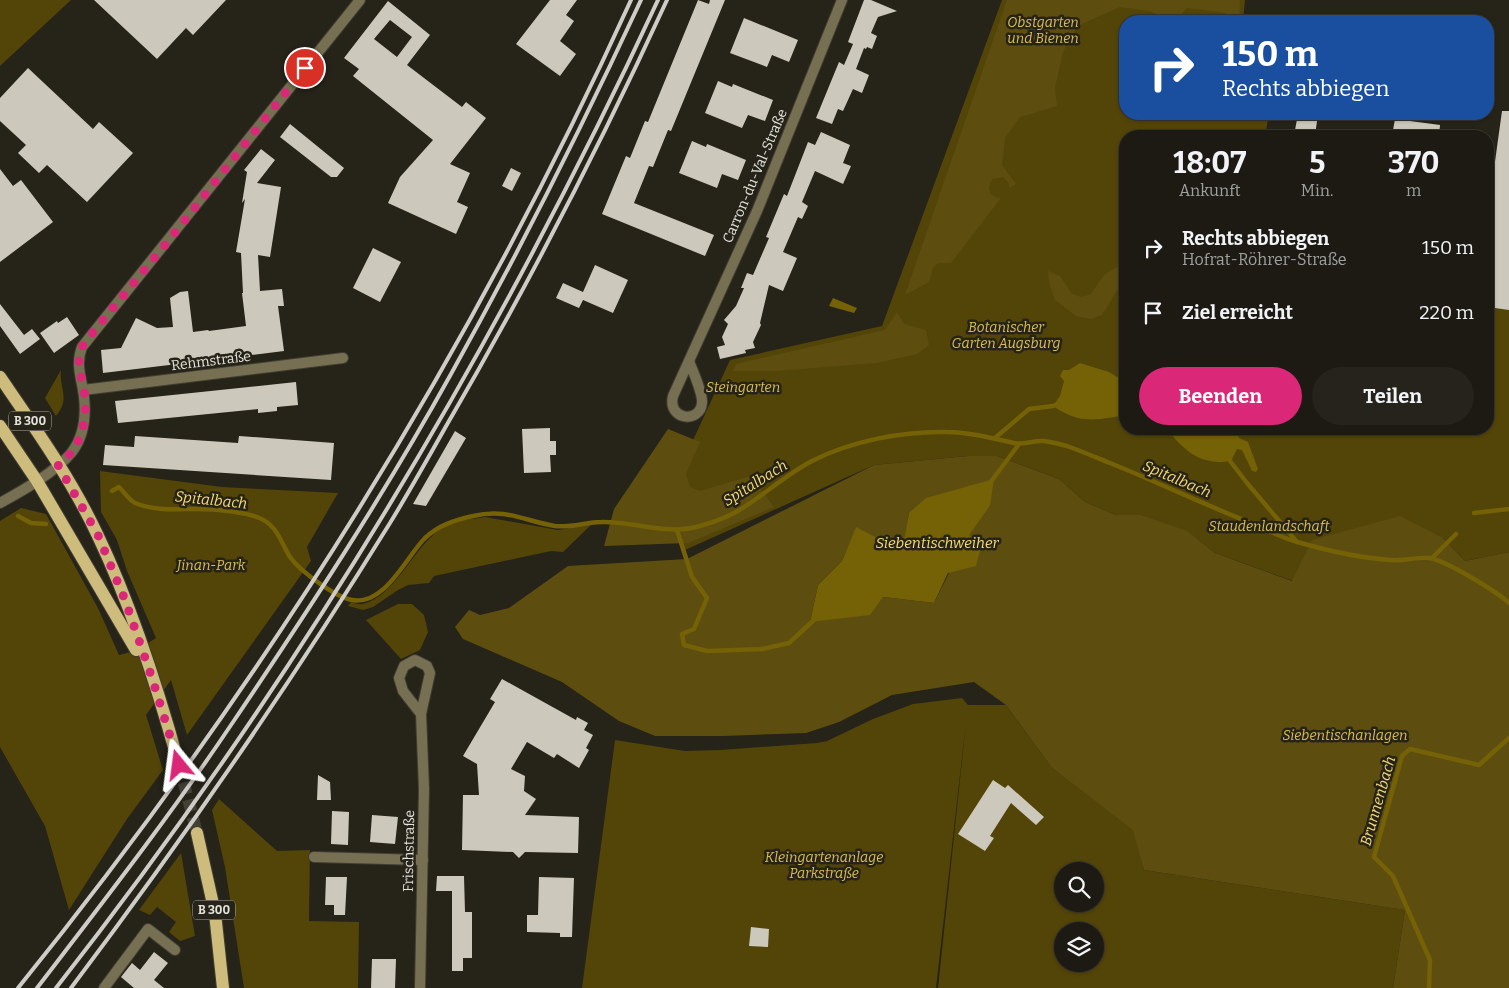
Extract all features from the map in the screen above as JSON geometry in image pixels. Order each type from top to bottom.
[{"type":"main road","name":"B 300","points":[[0,377],[58,465],[98,535],[125,600],[179,765]]},
{"type":"main road","name":"B 300","points":[[0,426],[37,481],[152,678]]},
{"type":"main road","name":"B 300","points":[[197,833],[215,913],[223,988]]},
{"type":"street","points":[[0,503],[37,481],[58,465],[72,451],[82,430],[85,413],[84,390],[78,371],[78,359],[85,342],[163,248],[360,0]]},
{"type":"street","name":"Carron-du-Val-Straße","points":[[689,361],[702,401],[700,410],[696,414],[687,417],[674,410],[672,401],[689,361],[756,211],[842,0]]},
{"type":"street","name":"Rehmstraße","points":[[84,390],[343,358]]},
{"type":"street","name":"Frischstraße","points":[[420,988],[424,789],[421,714],[430,673],[427,666],[415,660],[404,666],[399,678],[403,691],[421,714]]},
{"type":"street","points":[[314,857],[423,860]]},
{"type":"street","points":[[104,988],[148,929],[175,950]]},
{"type":"green space","points":[[0,0],[71,0],[0,66]]},
{"type":"green space","name":"Botanischer Garten Augsburg","points":[[1002,0],[1245,0],[1244,15],[1119,15],[1119,120],[1268,120],[1266,130],[1119,130],[1119,435],[1494,435],[1494,201],[1509,203],[1509,552],[1465,561],[1443,538],[1293,581],[1215,553],[1197,539],[1141,515],[1116,515],[1085,502],[1059,479],[997,456],[968,456],[874,465],[685,550],[672,529],[652,529],[730,360],[882,326]]},
{"type":"green space","name":"Obstgarten und Bienen","points":[[1007,0],[1240,0],[1239,15],[1226,15],[1226,13],[1187,8],[1181,15],[1159,15],[1149,11],[1120,7],[1077,26],[1063,52],[1055,88],[1057,106],[1020,117],[1005,138],[1002,165],[1016,184],[1010,188],[1008,182],[1003,177],[993,179],[989,186],[990,192],[997,198],[1001,198],[951,263],[938,263],[933,268],[929,282],[905,295]]},
{"type":"green space","points":[[1119,266],[1119,288],[1102,315],[1091,319],[1076,316],[1055,300],[1049,282],[1048,271],[1060,276],[1072,294],[1081,297],[1091,294],[1104,275]]},
{"type":"green space","points":[[897,312],[904,324],[926,330],[929,345],[917,354],[876,363],[776,371],[733,371],[736,364],[885,330]]},
{"type":"green space","points":[[61,370],[64,399],[56,416],[45,398]]},
{"type":"green space","points":[[668,429],[700,442],[686,474],[690,487],[700,491],[751,476],[774,507],[688,543],[604,546],[614,509]]},
{"type":"green space","name":"Siebentischanlagen","points":[[968,456],[997,456],[1059,479],[1085,502],[1116,515],[1141,515],[1187,531],[1215,553],[1292,581],[1312,540],[1400,516],[1443,538],[1465,561],[1509,552],[1509,988],[1393,988],[1405,910],[1144,870],[1133,830],[1052,768],[1006,705],[974,682],[892,695],[839,722],[806,733],[655,736],[619,721],[562,682],[463,639],[455,627],[469,610],[480,615],[509,608],[568,566],[687,559],[874,465]],"holes":[[[990,506],[968,535],[934,603],[883,597],[810,622],[818,585],[842,561],[856,528],[887,543],[905,541],[909,513]]]},
{"type":"green space","name":"Jinan-Park","points":[[100,471],[222,487],[338,493],[307,547],[311,561],[187,735],[171,680],[146,715],[163,770],[127,819],[69,910],[45,826],[0,747],[0,521],[21,508],[46,514],[98,608],[119,655],[135,651],[156,638],[127,571],[117,540],[101,512]]},
{"type":"green space","points":[[485,517],[558,530],[592,524],[563,552],[551,551],[434,576],[429,583],[408,585],[373,607],[363,610],[348,606],[351,602],[361,604],[374,599],[386,591],[425,543],[447,525]]},
{"type":"green space","points":[[398,604],[412,604],[424,615],[428,632],[420,650],[401,659],[366,620]]},
{"type":"green space","name":"Kleingartenanlage Parkstraße","points":[[962,698],[968,705],[1006,705],[1052,768],[1134,830],[1144,870],[1405,910],[1393,988],[938,988],[966,722],[936,988],[582,988],[615,740],[685,751],[817,743],[827,741],[873,719],[913,704]]},
{"type":"green space","points":[[219,799],[277,851],[310,850],[309,921],[359,922],[358,988],[244,988],[225,867],[212,810]]},
{"type":"green space","points":[[181,853],[195,936],[180,941],[169,932],[176,922],[157,907],[150,915],[139,910]]},
{"type":"water","points":[[833,298],[857,308],[854,313],[829,306]]},
{"type":"water","points":[[1080,363],[1109,372],[1119,378],[1119,417],[1082,419],[1053,406],[1060,396],[1064,381],[1060,376],[1063,370],[1069,370]]},
{"type":"water","points":[[1172,435],[1238,435],[1239,438],[1248,442],[1258,469],[1256,472],[1252,471],[1242,450],[1237,449],[1231,461],[1220,462],[1202,459],[1180,444]]},
{"type":"water","name":"Siebentischweiher","points":[[994,479],[990,506],[969,535],[981,547],[976,566],[948,573],[934,603],[883,597],[870,615],[810,622],[818,585],[842,561],[856,527],[887,543],[904,541],[909,513],[926,498]]},
{"type":"building","points":[[94,0],[226,0],[193,35],[186,28],[157,59]]},
{"type":"building","points":[[550,0],[577,0],[566,15],[574,21],[560,41],[576,54],[560,76],[516,44]]},
{"type":"building","points":[[698,0],[709,4],[710,0],[725,0],[671,131],[668,130],[653,167],[649,166],[634,203],[714,235],[705,256],[602,214],[626,156],[630,158],[645,121],[648,122]]},
{"type":"building","points":[[864,0],[871,0],[897,11],[878,17],[871,33],[877,36],[872,49],[864,48],[856,69],[869,75],[862,93],[853,89],[843,111],[838,109],[832,124],[816,118],[839,62],[844,65],[853,44],[848,42]]},
{"type":"building","points":[[388,1],[430,35],[407,65],[462,107],[466,102],[486,118],[450,164],[470,173],[457,202],[468,207],[456,234],[388,203],[400,177],[433,140],[353,76],[359,69],[344,58]],"holes":[[[390,20],[412,37],[397,57],[374,39]]]},
{"type":"building","points":[[744,18],[798,40],[789,62],[772,55],[767,67],[730,53]]},
{"type":"building","points":[[28,68],[93,129],[99,122],[133,153],[87,202],[47,165],[39,173],[18,153],[26,145],[0,121],[0,98]]},
{"type":"building","points":[[718,81],[732,87],[733,84],[773,100],[765,121],[748,115],[742,128],[705,113]]},
{"type":"building","points":[[1502,111],[1509,111],[1509,310],[1494,308],[1494,169]]},
{"type":"building","points":[[1297,120],[1317,121],[1316,130],[1295,130]]},
{"type":"building","points":[[1395,120],[1440,125],[1440,130],[1393,130]]},
{"type":"building","points":[[290,124],[344,168],[337,177],[331,177],[280,137]]},
{"type":"building","points":[[821,132],[850,145],[843,163],[851,166],[843,184],[815,171],[802,202],[808,206],[802,219],[798,217],[783,252],[797,258],[783,291],[769,285],[761,325],[753,342],[755,348],[745,350],[746,353],[720,359],[717,347],[725,345],[722,337],[728,324],[724,320],[736,306],[744,288],[741,288],[747,273],[753,275],[769,238],[766,237],[784,194],[787,196],[808,142],[815,145]]},
{"type":"building","points":[[692,141],[706,147],[707,144],[746,160],[738,180],[722,174],[717,188],[679,173]]},
{"type":"building","points":[[261,149],[275,160],[257,183],[281,187],[270,257],[258,255],[260,291],[282,289],[284,306],[278,306],[284,351],[103,373],[101,350],[121,348],[136,318],[157,328],[173,327],[170,298],[180,292],[188,291],[193,332],[246,326],[242,293],[241,253],[236,252],[245,199],[242,203],[247,172],[244,170]]},
{"type":"building","points":[[511,168],[521,173],[512,191],[502,186]]},
{"type":"building","points":[[0,169],[13,186],[21,180],[53,222],[0,262]]},
{"type":"building","points":[[373,248],[401,262],[380,302],[353,288]]},
{"type":"building","points":[[595,265],[628,280],[613,313],[583,300],[579,308],[556,298],[563,283],[583,292]]},
{"type":"building","points":[[0,304],[24,335],[32,329],[40,339],[20,354],[0,326]]},
{"type":"building","points":[[67,317],[79,335],[54,353],[40,333],[57,321],[58,323]]},
{"type":"building","points":[[296,382],[298,405],[277,407],[277,411],[258,413],[258,409],[118,423],[115,401]]},
{"type":"building","points":[[550,428],[550,441],[556,441],[556,455],[550,455],[551,472],[524,473],[522,429]]},
{"type":"building","points":[[455,431],[466,438],[426,506],[413,504]]},
{"type":"building","points":[[135,436],[238,443],[239,436],[334,443],[331,480],[103,465],[105,445],[134,447]]},
{"type":"building","points":[[502,679],[576,720],[577,717],[588,723],[584,730],[593,735],[586,748],[589,750],[579,768],[557,754],[554,758],[527,742],[511,769],[525,776],[524,791],[536,799],[525,815],[579,817],[578,853],[525,852],[519,858],[513,852],[462,850],[463,795],[479,795],[477,764],[463,756],[495,702],[490,699]]},
{"type":"building","points":[[318,775],[330,782],[331,800],[317,800]]},
{"type":"building","points":[[993,780],[1005,788],[1008,785],[1044,817],[1036,825],[1011,803],[990,836],[994,838],[985,851],[958,834]]},
{"type":"building","points":[[332,811],[349,812],[348,845],[331,844]]},
{"type":"building","points":[[372,815],[398,817],[395,844],[370,842]]},
{"type":"building","points":[[437,876],[464,876],[465,912],[472,912],[472,958],[463,958],[463,971],[452,971],[452,891],[436,891]]},
{"type":"building","points":[[326,877],[347,877],[345,915],[334,915],[334,905],[325,905]]},
{"type":"building","points":[[539,877],[574,878],[572,937],[560,937],[560,933],[527,932],[527,915],[538,915]]},
{"type":"building","points":[[751,927],[769,929],[768,947],[749,946]]},
{"type":"building","points":[[154,952],[168,963],[154,980],[164,988],[134,988],[121,977],[132,963],[140,970]]},
{"type":"building","points":[[372,959],[396,959],[395,988],[371,988]]},
{"type":"waterway","points":[[995,438],[1029,409],[1058,404]]},
{"type":"waterway","name":"Spitalbach","points":[[112,491],[119,487],[128,498],[142,506],[166,509],[219,510],[242,513],[264,520],[274,529],[290,557],[310,576],[345,598],[364,600],[375,596],[385,588],[430,533],[460,519],[496,513],[555,526],[614,522],[663,529],[687,529],[713,522],[736,512],[812,461],[843,448],[895,435],[955,432],[1014,443],[1044,441],[1067,446],[1295,541],[1368,558],[1396,560],[1429,558],[1436,560],[1470,577],[1509,603]]},
{"type":"waterway","points":[[990,483],[1019,444]]},
{"type":"waterway","points":[[1227,457],[1297,542]]},
{"type":"waterway","name":"Spitalbach","points":[[1474,513],[1509,509]]},
{"type":"waterway","name":"Spitalbach","points":[[18,516],[31,523],[46,524]]},
{"type":"waterway","points":[[677,530],[692,577],[707,598],[694,629],[682,634],[684,645],[707,651],[762,649],[789,643],[815,619]]},
{"type":"waterway","name":"Spitalbach","points":[[1432,558],[1456,534]]},
{"type":"waterway","name":"Brunnenbach","points":[[1429,988],[1430,960],[1393,876],[1374,857],[1402,756],[1410,749],[1479,765],[1509,738]]},
{"type":"tunnel","points":[[179,765],[197,833]]},
{"type":"railway","points":[[18,988],[108,873],[194,756],[277,636],[356,514],[431,389],[502,261],[568,132],[631,0]]},
{"type":"railway","points":[[37,988],[136,858],[208,759],[345,552],[399,464],[451,374],[525,236],[573,142],[641,0]]},
{"type":"railway","points":[[56,988],[144,872],[228,754],[309,634],[386,511],[459,386],[529,260],[595,131],[658,0]]},
{"type":"railway","points":[[71,988],[155,875],[236,759],[353,583],[397,511],[475,376],[533,270],[589,163],[667,0]]},
{"type":"route","points":[[179,765],[125,600],[98,535],[58,465],[72,451],[84,421],[84,390],[78,371],[78,359],[85,342],[169,240],[305,68]]},
{"type":"park label","name":"Steingarten","points":[[743,387]]},
{"type":"park label","name":"Staudenlandschaft","points":[[1269,526]]}]
